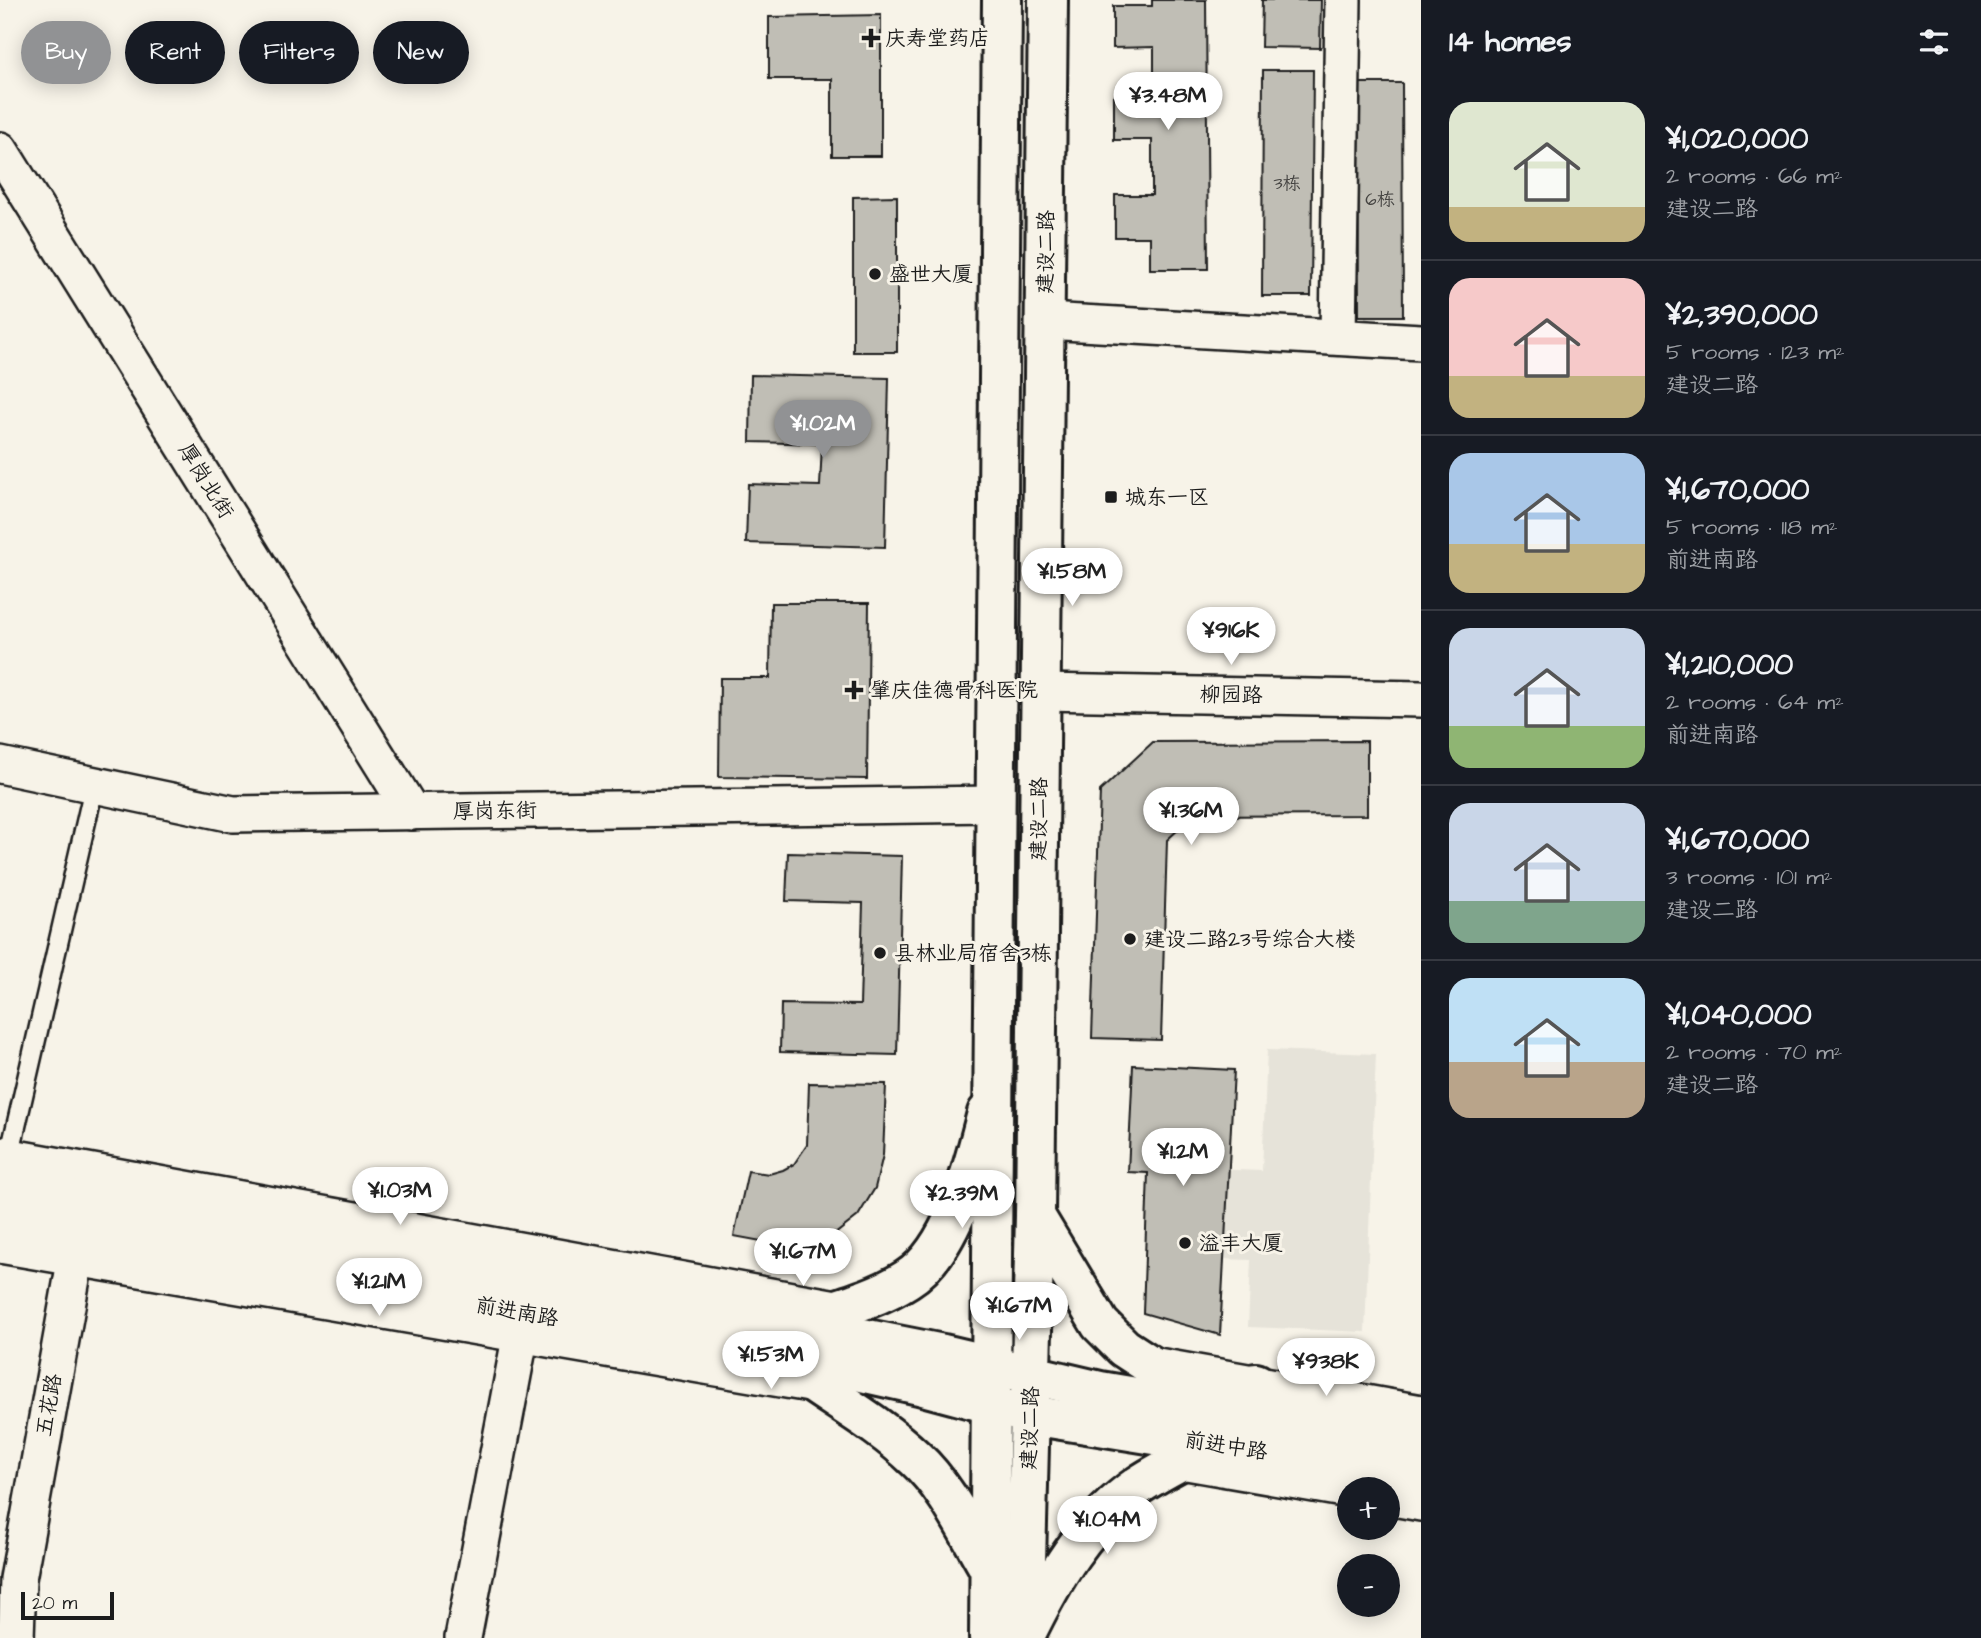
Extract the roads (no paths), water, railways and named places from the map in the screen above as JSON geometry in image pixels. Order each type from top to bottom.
[{"type":"street","name":"建设二路","points":[[989,1638],[1002,0]]},
{"type":"street","name":"建设二路","points":[[1024,1638],[1035,1216],[1048,0]]},
{"type":"street","points":[[1338,337],[1343,0]]},
{"type":"street","name":"厚岗北街","points":[[0,150],[412,812]]},
{"type":"street","points":[[1045,321],[1421,342]]},
{"type":"street","name":"柳园路","points":[[1041,692],[1421,699]]},
{"type":"street","name":"厚岗东街","points":[[0,765],[94,787],[233,814],[995,804]]},
{"type":"street","points":[[727,1370],[836,1308],[872,1297],[910,1278],[941,1243],[967,1188],[993,1094]]},
{"type":"street","name":"前进南路","points":[[3,1166],[84,1217],[528,1295],[750,1293],[836,1308]]},
{"type":"street","points":[[1035,1216],[1100,1324],[1124,1348],[1151,1365],[1267,1476]]},
{"type":"street","name":"前进南路","points":[[0,1245],[84,1217]]},
{"type":"street","name":"前进南路","points":[[0,1220],[84,1217],[780,1338],[991,1366],[1100,1391],[1217,1427]]},
{"type":"street","name":"五花路","points":[[16,1638],[9,1578],[84,1217]]},
{"type":"street","points":[[750,1293],[810,1384],[869,1420],[917,1459],[950,1504],[990,1570]]},
{"type":"street","points":[[463,1638],[528,1295]]},
{"type":"street","name":"前进南路","points":[[528,1295],[727,1370],[810,1384]]},
{"type":"street","name":"前进南路","points":[[780,1338],[1031,1415]]},
{"type":"street","points":[[1151,1365],[1421,1413]]},
{"type":"street","points":[[1024,1638],[1052,1578],[1080,1542],[1137,1486],[1181,1461],[1217,1427],[1256,1383]]},
{"type":"street","name":"前进中路","points":[[1031,1415],[1217,1427],[1421,1478]]},
{"type":"street","points":[[1217,1427],[1421,1445]]},
{"type":"street","name":"前进中路","points":[[1181,1461],[1337,1488]]},
{"type":"street","points":[[1400,1499],[1421,1503]]},
{"type":"lane","points":[[3,1166],[94,787]]},
{"type":"place","name":"庆寿堂药店","points":[[871,38]]},
{"type":"place","name":"盛世大厦","points":[[875,274]]},
{"type":"place","name":"城东一区","points":[[1111,497]]},
{"type":"place","name":"肇庆佳德骨科医院","points":[[854,690]]},
{"type":"place","name":"建设二路23号综合大楼","points":[[1130,939]]},
{"type":"place","name":"县林业局宿舍3栋","points":[[880,953]]},
{"type":"place","name":"溢丰大厦","points":[[1185,1243]]}]
